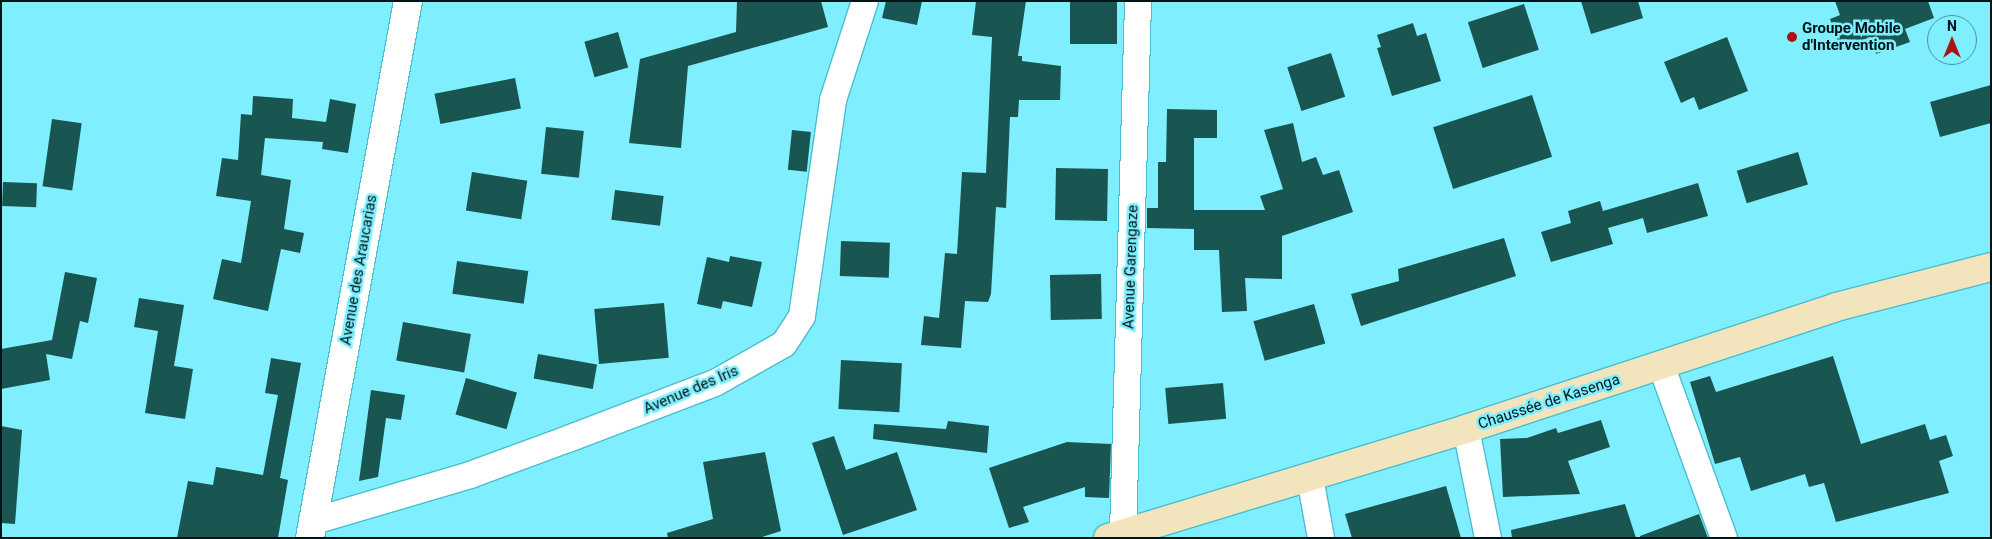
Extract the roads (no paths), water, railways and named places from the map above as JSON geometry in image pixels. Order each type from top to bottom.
[{"type":"main road","name":"Chaussée de Kasenga","points":[[1116,535],[1310,478],[1466,429],[1854,302],[1991,267]]},
{"type":"street","name":"Avenue des Araucarias","points":[[312,529],[408,1]]},
{"type":"street","name":"Avenue des Iris","points":[[312,529],[470,475],[715,384],[784,344],[802,316],[833,100],[865,1]]},
{"type":"street","name":"Avenue Garengaze","points":[[1116,535],[1138,1]]},
{"type":"street","points":[[1661,365],[1724,538]]},
{"type":"street","points":[[1466,429],[1488,538]]},
{"type":"street","points":[[1310,478],[1321,538]]},
{"type":"place","name":"Groupe Mobile d'Intervention","points":[[1792,37]]}]
